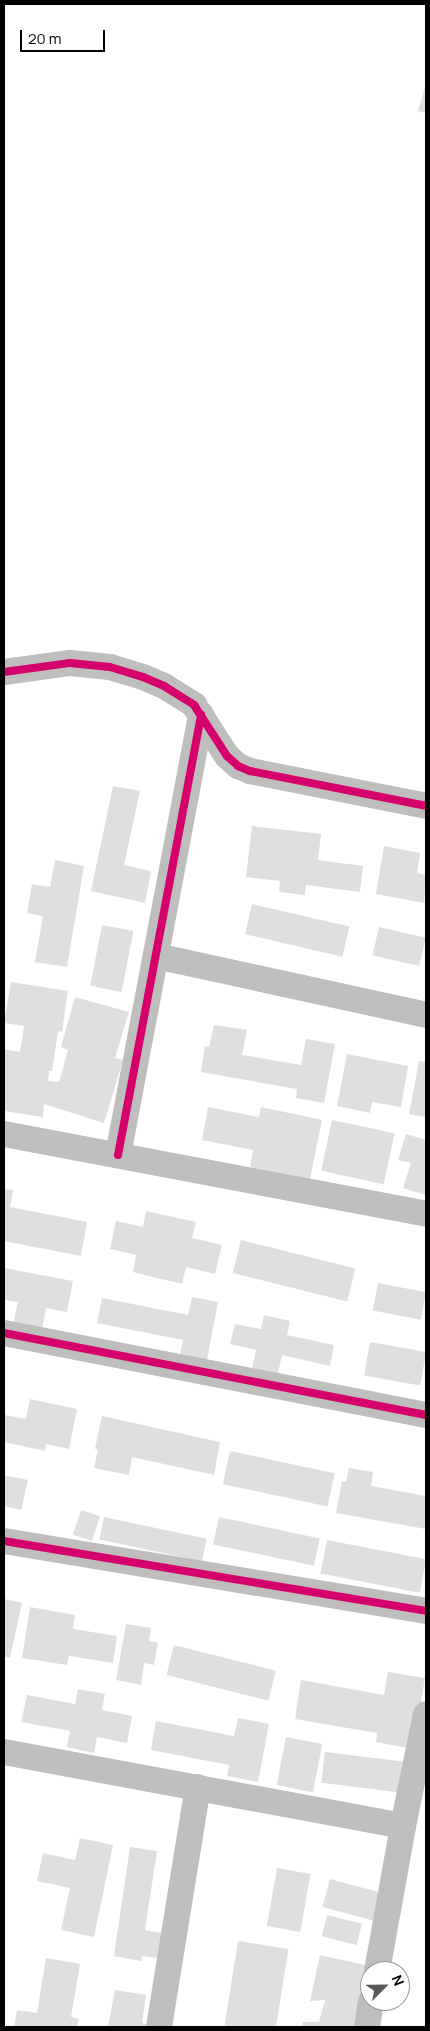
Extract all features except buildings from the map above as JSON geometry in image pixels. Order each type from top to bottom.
[{"type":"street","points":[[4,672],[70,663],[110,667],[164,686],[194,705],[227,756],[238,766],[250,771],[426,806]]},
{"type":"street","points":[[118,1155],[201,715]]},
{"type":"street","points":[[156,956],[426,1015]]},
{"type":"street","points":[[4,1134],[426,1214]]},
{"type":"street","points":[[4,1333],[426,1415]]},
{"type":"street","points":[[4,1541],[426,1611]]},
{"type":"street","points":[[379,1961],[403,1826],[426,1714]]},
{"type":"street","points":[[4,1755],[198,1787],[403,1826]]},
{"type":"street","points":[[159,2027],[198,1787]]},
{"type":"street","points":[[367,2027],[369,2011]]},
{"type":"cycle path","points":[[4,672],[70,663],[110,667],[143,677],[164,686],[194,705],[227,756],[238,766],[250,771],[426,806]]},
{"type":"cycle path","points":[[118,1155],[201,715]]},
{"type":"cycle path","points":[[4,1333],[426,1415]]},
{"type":"cycle path","points":[[4,1541],[426,1611]]}]
